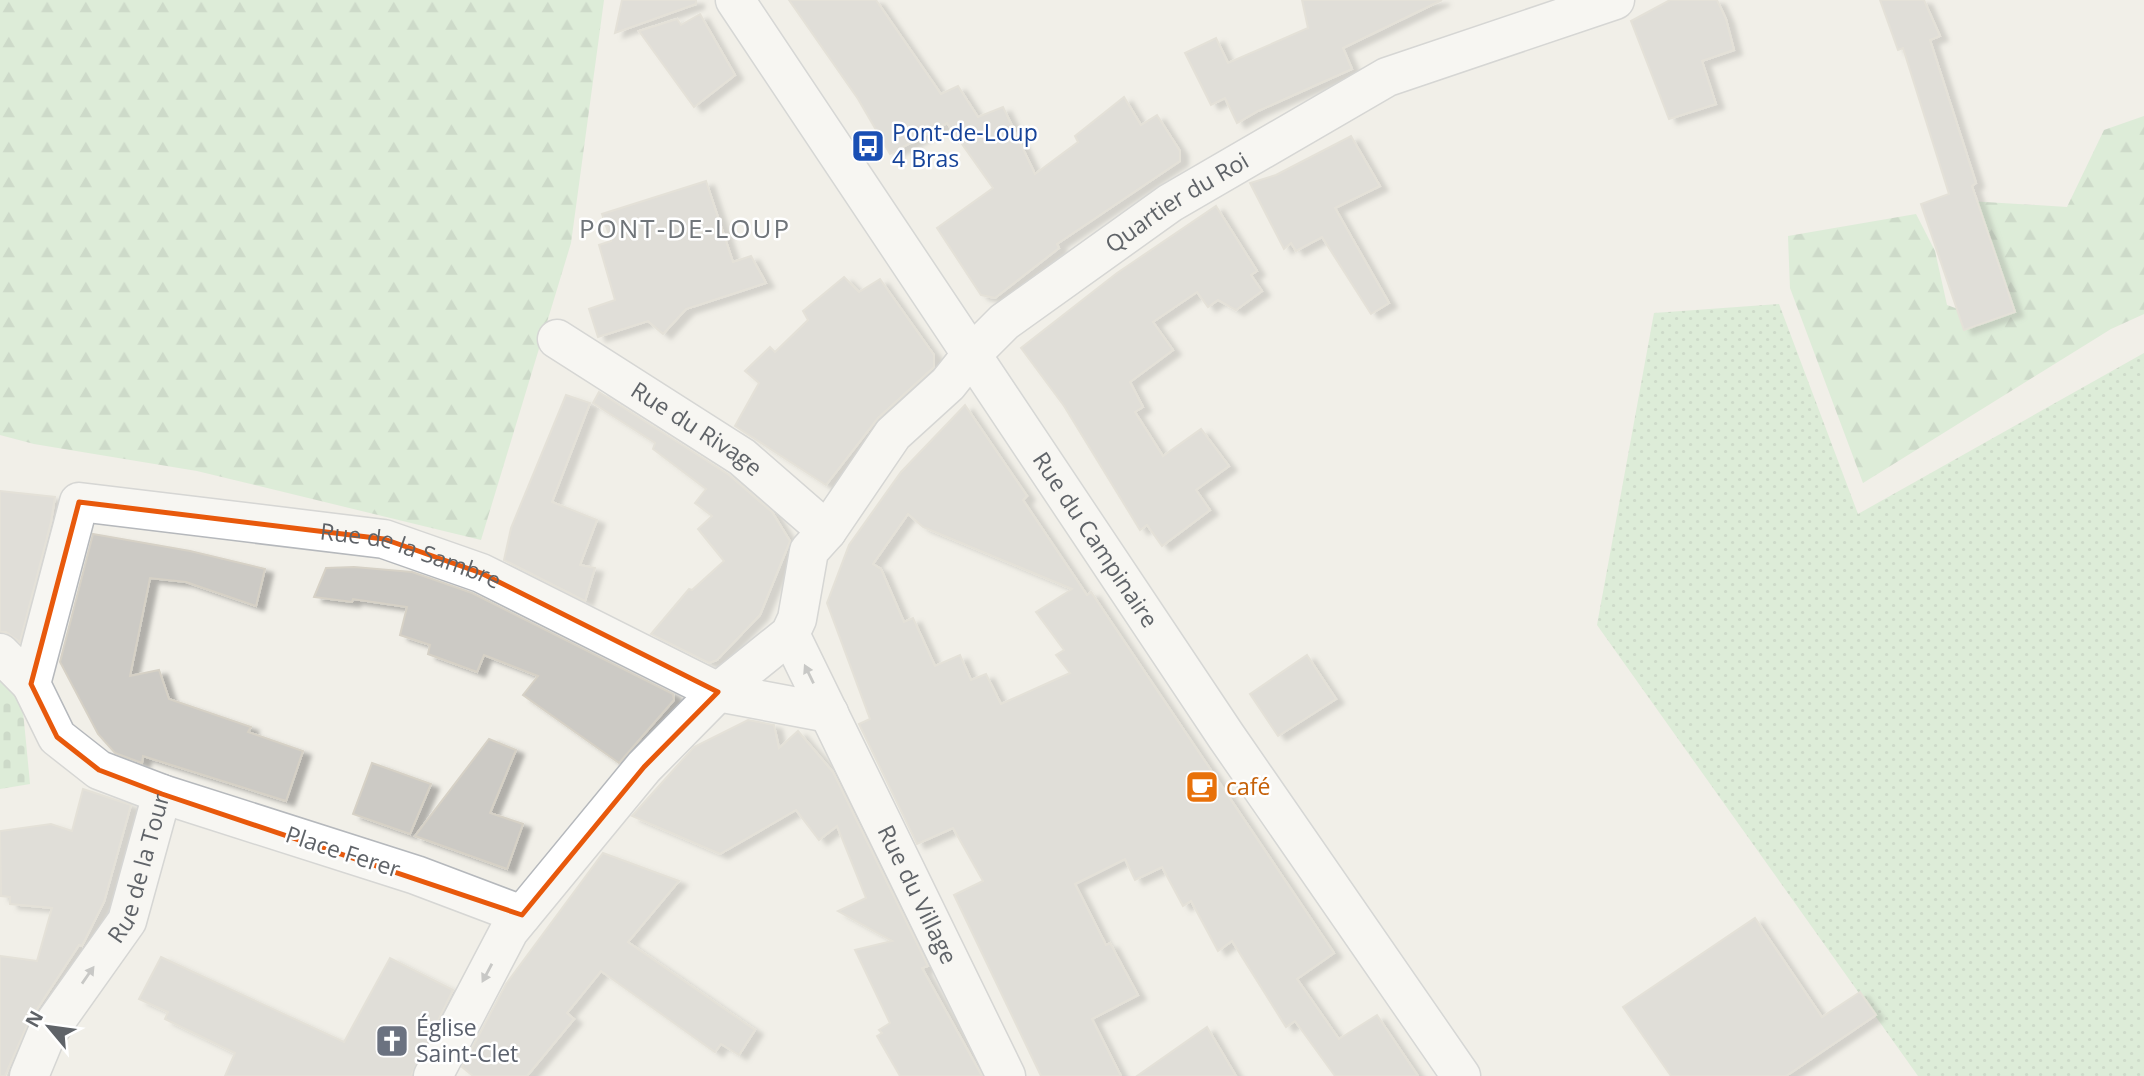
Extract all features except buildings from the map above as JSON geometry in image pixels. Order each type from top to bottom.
[{"type":"street","name":"Rue du Campinaire","points":[[735,0],[1218,725],[1461,1076]]},
{"type":"street","name":"Quartier du Roi","points":[[790,634],[797,620],[809,551],[827,531],[893,434],[948,384],[971,355],[1004,322],[1170,203],[1387,77],[1615,0]]},
{"type":"street","name":"Rue du Rivage","points":[[557,339],[742,457],[827,531]]},
{"type":"street","name":"Rue de la Sambre","points":[[31,684],[79,502],[384,539],[481,573],[718,692],[829,713]]},
{"type":"street","points":[[433,1076],[509,931],[644,768],[718,692],[790,634]]},
{"type":"street","name":"Rue du Village","points":[[790,634],[1006,1076]]},
{"type":"street","name":"Rue de la Tour","points":[[0,653],[31,684],[57,737],[99,770],[162,794],[127,921],[46,1035],[29,1076]]},
{"type":"street","name":"Place Ferer","points":[[162,794],[416,875],[523,915]]},
{"type":"highlighted area","points":[[79,502],[384,539],[481,573],[718,692],[644,767],[522,915],[162,794],[99,770],[57,737],[31,684]]},
{"type":"green space","points":[[0,0],[604,0],[571,243],[481,540],[197,471],[34,444],[0,435]]},
{"type":"green space","points":[[2144,116],[2144,314],[2111,329],[1863,483],[1790,288],[1788,236],[1916,214],[1935,251],[1947,305],[1977,316],[1969,201],[2067,207],[2104,130]]},
{"type":"green space","points":[[1779,304],[1858,514],[2144,353],[2144,1076],[1918,1076],[1597,625],[1654,313]]},
{"type":"green space","points":[[0,678],[21,690],[30,784],[0,789]]},
{"type":"place","name":"Pont-de-Loup 4 Bras","points":[[868,146]]},
{"type":"place","name":"café","points":[[1202,787]]},
{"type":"place","name":"Église Saint-Clet","points":[[392,1041]]},
{"type":"district","name":"PONT-DE-LOUP","points":[[685,229]]}]
